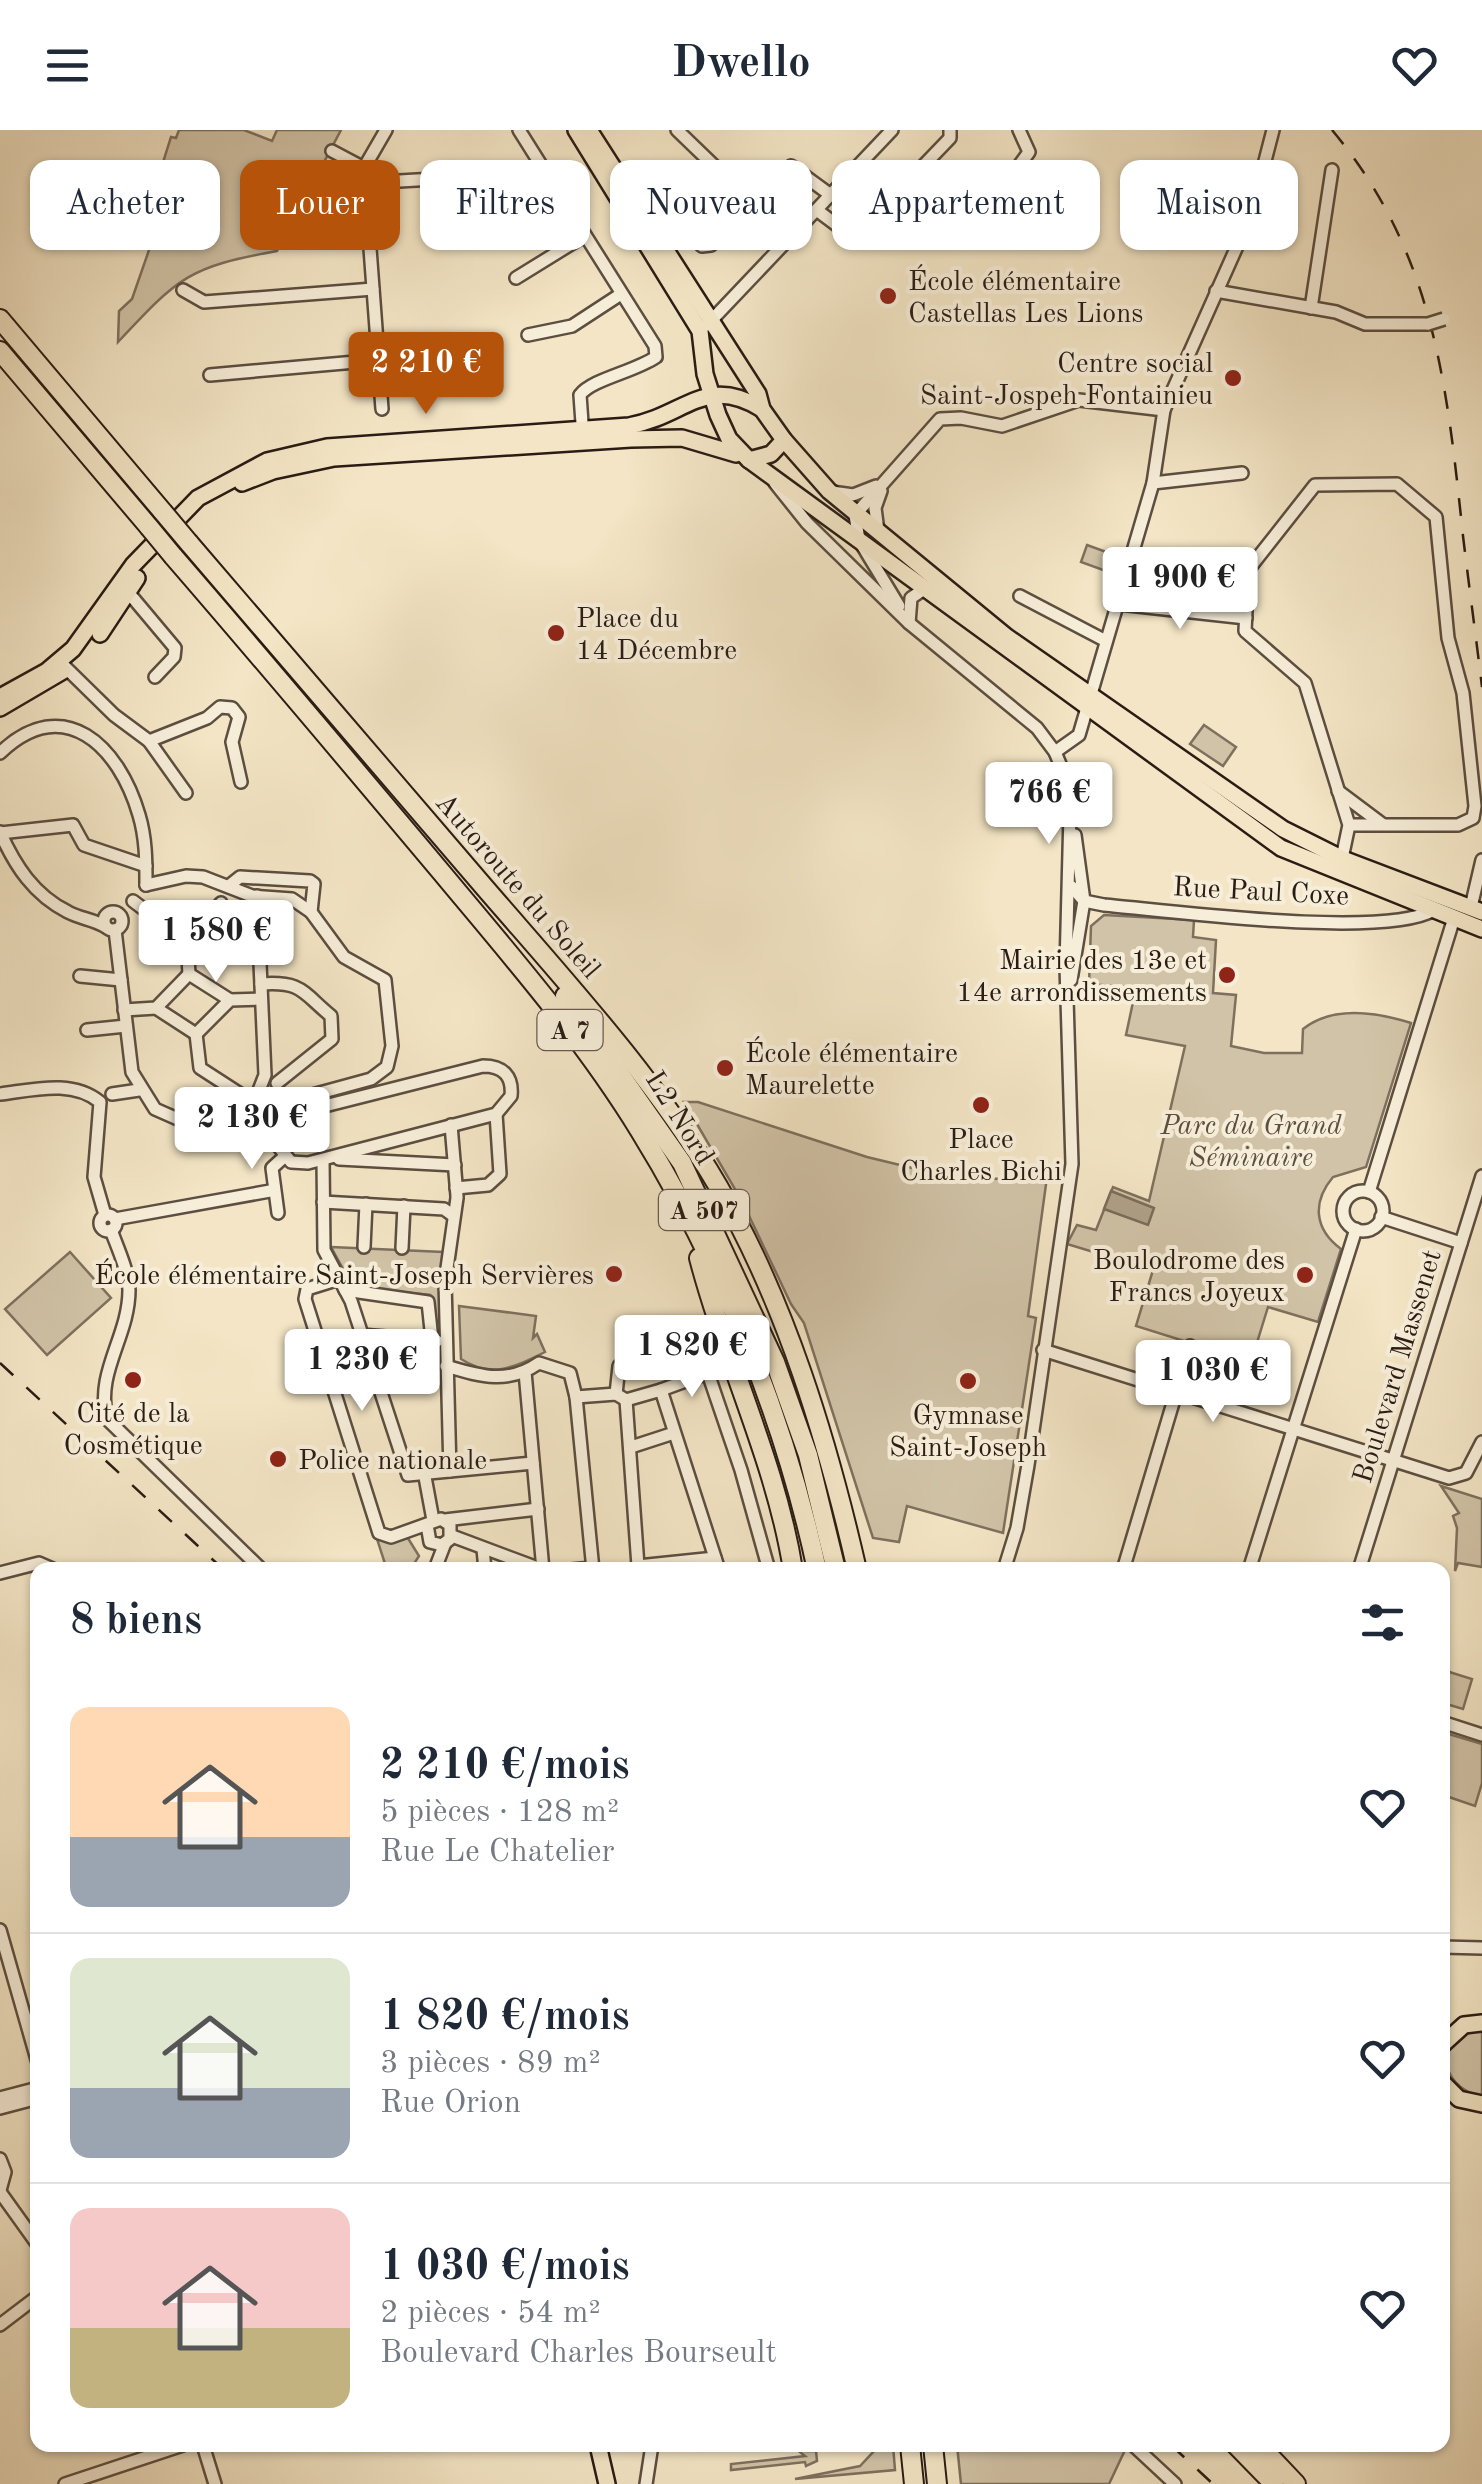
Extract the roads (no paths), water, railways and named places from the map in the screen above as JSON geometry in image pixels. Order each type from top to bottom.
[{"type":"highway","name":"Autoroute du Soleil","points":[[0,319],[579,995],[664,1105],[718,1187],[767,1287],[814,1410],[855,1562]]},
{"type":"highway","name":"Autoroute du Soleil","points":[[0,351],[558,1014],[639,1130],[689,1219],[745,1340],[773,1416],[815,1562]]},
{"type":"highway","name":"L2 Nord","points":[[488,892],[654,1118],[682,1164],[775,1362],[808,1455],[834,1562]]},
{"type":"highway","points":[[689,1219],[716,1324],[776,1497],[791,1562]]},
{"type":"highway","points":[[767,1287],[784,1306],[813,1372],[866,1562]]},
{"type":"highway","points":[[776,1497],[783,1562]]},
{"type":"highway","points":[[911,2452],[914,2484]]},
{"type":"highway","points":[[934,2452],[936,2484]]},
{"type":"highway","points":[[1243,2452],[1274,2484]]},
{"type":"highway","points":[[1266,2452],[1296,2484]]},
{"type":"main road","points":[[585,132],[706,327],[758,394],[762,409],[784,440],[829,491],[855,516],[1087,699]]},
{"type":"main road","points":[[706,327],[705,374],[728,436],[775,483],[1242,804],[1340,865],[1482,929]]},
{"type":"main road","points":[[685,405],[705,374]]},
{"type":"main road","points":[[0,697],[62,665],[92,644],[157,550],[203,506],[273,471],[356,455],[583,436],[654,422],[710,393],[732,394],[762,409]]},
{"type":"main road","points":[[0,708],[47,684],[133,566],[180,515],[218,485],[253,467],[327,447],[583,436],[682,438],[722,447],[749,460],[771,454],[784,440]]},
{"type":"main road","points":[[1340,865],[1476,910]]},
{"type":"main road","points":[[1450,2030],[1482,2023]]},
{"type":"main road","points":[[1450,2090],[1459,2099],[1482,2104]]},
{"type":"main road","points":[[600,2452],[608,2484]]},
{"type":"street","points":[[369,160],[386,130]]},
{"type":"street","points":[[518,130],[537,160]]},
{"type":"street","points":[[677,130],[708,160]]},
{"type":"street","points":[[864,160],[891,130]]},
{"type":"street","points":[[818,211],[854,238],[950,138],[950,130]]},
{"type":"street","points":[[1019,130],[1030,152],[1024,160]]},
{"type":"street","points":[[1056,752],[1075,742],[1153,484],[1164,410],[1251,215],[1273,130]]},
{"type":"street","points":[[332,151],[349,160]]},
{"type":"street","points":[[1312,308],[1332,170]]},
{"type":"street","points":[[812,181],[832,196],[812,217]]},
{"type":"street","points":[[583,436],[580,395],[588,385],[634,372],[656,357],[655,346],[590,246]]},
{"type":"street","points":[[370,250],[382,409]]},
{"type":"street","points":[[516,278],[561,250]]},
{"type":"street","points":[[706,327],[781,250]]},
{"type":"street","points":[[182,290],[204,302],[373,289]]},
{"type":"street","points":[[1216,291],[1312,308],[1378,326],[1428,324],[1444,319]]},
{"type":"street","points":[[528,335],[572,326],[620,294]]},
{"type":"street","points":[[210,375],[378,360]]},
{"type":"street","points":[[909,622],[859,540],[855,516],[931,425],[950,416],[1002,426],[1080,400],[1164,410]]},
{"type":"street","points":[[1153,484],[1242,473]]},
{"type":"street","points":[[829,491],[853,496],[884,482]]},
{"type":"street","points":[[879,535],[875,508],[884,482]]},
{"type":"street","points":[[775,483],[807,523],[909,622],[1025,716],[1056,752],[1065,776],[1084,900],[1068,989]]},
{"type":"street","points":[[1340,865],[1349,824],[1305,683],[1250,639],[1246,618],[1248,570],[1315,485],[1397,484],[1433,512],[1444,570],[1448,638],[1463,693],[1473,818],[1458,826],[1349,824]]},
{"type":"street","points":[[813,506],[855,516]]},
{"type":"street","points":[[909,622],[911,598],[924,589]]},
{"type":"street","points":[[128,592],[176,648],[174,656],[154,677]]},
{"type":"street","points":[[1020,596],[1106,641]]},
{"type":"street","points":[[1119,604],[1246,618]]},
{"type":"street","points":[[62,665],[114,716],[149,740],[186,793]]},
{"type":"street","points":[[149,740],[207,718],[220,707],[232,708],[238,717],[232,742],[241,782]]},
{"type":"street","points":[[0,753],[26,730],[42,725],[84,732],[108,754],[128,784],[144,837],[146,885]]},
{"type":"street","points":[[1338,791],[1382,824]]},
{"type":"street","points":[[1006,1562],[1017,1528],[1072,1164],[1070,814]]},
{"type":"street","points":[[113,921],[69,913],[40,894],[26,878],[0,832],[72,825],[84,845],[146,866]]},
{"type":"street","points":[[1476,910],[1482,860]]},
{"type":"street","points":[[186,876],[230,885],[257,896],[292,899],[312,912],[344,958],[385,980],[390,1058],[380,1075],[371,1079],[294,1100],[265,1100],[218,1123],[190,1124],[166,1116],[139,1090],[132,1072],[113,921],[146,885],[186,876]]},
{"type":"street","points":[[230,885],[240,877],[305,880],[314,884],[312,912]]},
{"type":"street","points":[[1071,883],[1084,900]]},
{"type":"street","points":[[257,896],[271,1079],[265,1100]]},
{"type":"street","name":"Rue Paul Coxe","points":[[1084,900],[1299,920],[1404,922],[1434,910]]},
{"type":"street","points":[[131,902],[187,942]]},
{"type":"street","points":[[156,1008],[189,974],[187,942],[221,903]]},
{"type":"street","points":[[1368,1192],[1454,918]]},
{"type":"street","points":[[189,974],[230,1000],[262,999]]},
{"type":"street","points":[[80,976],[121,980]]},
{"type":"street","points":[[261,984],[288,982],[310,994],[331,1016],[332,1039],[271,1079],[265,1100]]},
{"type":"street","points":[[196,1034],[230,1000]]},
{"type":"street","points":[[124,1010],[156,1008],[196,1034]]},
{"type":"street","points":[[86,1030],[126,1026]]},
{"type":"street","points":[[196,1034],[200,1068],[265,1100]]},
{"type":"street","points":[[326,1159],[496,1114],[511,1096],[511,1080],[502,1070],[483,1066],[289,1115],[278,1129],[284,1157],[293,1162],[326,1159],[454,1165]]},
{"type":"street","points":[[0,1094],[62,1087],[89,1094],[100,1102],[94,1177],[129,1292],[102,1388],[107,1419],[254,1562]]},
{"type":"street","points":[[112,1094],[139,1090]]},
{"type":"street","points":[[456,1193],[488,1185],[500,1174],[496,1114]]},
{"type":"street","points":[[323,1202],[457,1210],[451,1126]]},
{"type":"street","points":[[278,1213],[272,1168],[284,1157]]},
{"type":"street","points":[[326,1159],[324,1250],[361,1335],[405,1470],[414,1478],[533,1463]]},
{"type":"street","name":"Boulevard Massenet","points":[[1362,1562],[1482,1176]]},
{"type":"street","points":[[110,1221],[270,1191]]},
{"type":"street","points":[[1368,1192],[1381,1204],[1381,1217],[1370,1229],[1356,1230],[1345,1219],[1344,1206],[1354,1194],[1368,1192]]},
{"type":"street","points":[[364,1247],[366,1204]]},
{"type":"street","points":[[402,1248],[404,1206]]},
{"type":"street","points":[[439,1341],[448,1212]]},
{"type":"street","points":[[1381,1217],[1461,1242]]},
{"type":"street","points":[[1251,1562],[1356,1230]]},
{"type":"street","points":[[450,1471],[446,1366],[428,1302],[342,1284],[307,1289],[304,1299],[379,1533],[391,1536],[435,1522],[538,1509]]},
{"type":"street","points":[[361,1335],[439,1341]]},
{"type":"street","points":[[638,1562],[620,1364],[635,1354],[679,1338],[698,1341],[710,1372],[766,1562]]},
{"type":"street","points":[[1124,1562],[1190,1346]]},
{"type":"street","points":[[1044,1350],[1458,1478],[1472,1466],[1482,1442]]},
{"type":"street","points":[[446,1366],[490,1378],[525,1372],[539,1363],[570,1372],[576,1397],[592,1562]]},
{"type":"street","points":[[525,1372],[542,1562]]},
{"type":"street","points":[[576,1397],[621,1397],[661,1390],[710,1372]]},
{"type":"street","points":[[661,1390],[716,1562]]},
{"type":"street","points":[[630,1447],[674,1433]]},
{"type":"street","points":[[425,1477],[435,1522],[448,1540]]},
{"type":"street","points":[[434,1562],[430,1542],[435,1522]]},
{"type":"street","points":[[438,1562],[448,1540]]},
{"type":"street","points":[[430,1542],[448,1540],[520,1562]]},
{"type":"street","points":[[483,1549],[484,1562]]},
{"type":"street","points":[[0,1573],[30,1565]]},
{"type":"street","points":[[1450,1725],[1482,1735]]},
{"type":"street","points":[[0,1930],[30,2035]]},
{"type":"street","points":[[1450,1947],[1482,1948]]},
{"type":"street","points":[[0,2098],[30,2090]]},
{"type":"street","points":[[0,2108],[30,2100]]},
{"type":"street","points":[[0,2159],[6,2172],[0,2191],[30,2234]]},
{"type":"street","points":[[0,2325],[30,2302]]},
{"type":"street","points":[[65,2484],[161,2452]]},
{"type":"street","points":[[205,2452],[215,2484]]},
{"type":"street","points":[[646,2484],[651,2452]]},
{"type":"street","points":[[1136,2452],[1175,2484]]},
{"type":"railway","points":[[1332,130],[1366,176],[1393,224],[1430,322],[1450,426],[1482,687]]},
{"type":"railway","points":[[0,1363],[215,1562]]},
{"type":"railway","points":[[1179,2452],[1213,2484]]},
{"type":"place","name":"École élémentaire Castellas Les Lions","points":[[888,296]]},
{"type":"place","name":"Centre social Saint-Jospeh Fontainieu","points":[[1233,378]]},
{"type":"place","name":"Place du 14 Décembre","points":[[556,633]]},
{"type":"place","name":"Mairie des 13e et 14e arrondissements","points":[[1227,975]]},
{"type":"place","name":"École élémentaire Maurelette","points":[[725,1068]]},
{"type":"place","name":"Place Charles Bichi","points":[[981,1105]]},
{"type":"place","name":"École élémentaire Saint-Joseph Servières","points":[[614,1274]]},
{"type":"place","name":"Boulodrome des Francs Joyeux","points":[[1305,1275]]},
{"type":"place","name":"Cité de la Cosmétique","points":[[133,1380]]},
{"type":"place","name":"Gymnase Saint-Joseph","points":[[968,1381]]},
{"type":"place","name":"Police nationale","points":[[278,1459]]},
{"type":"park label","name":"Parc du Grand Séminaire","points":[[1251,1140]]}]
